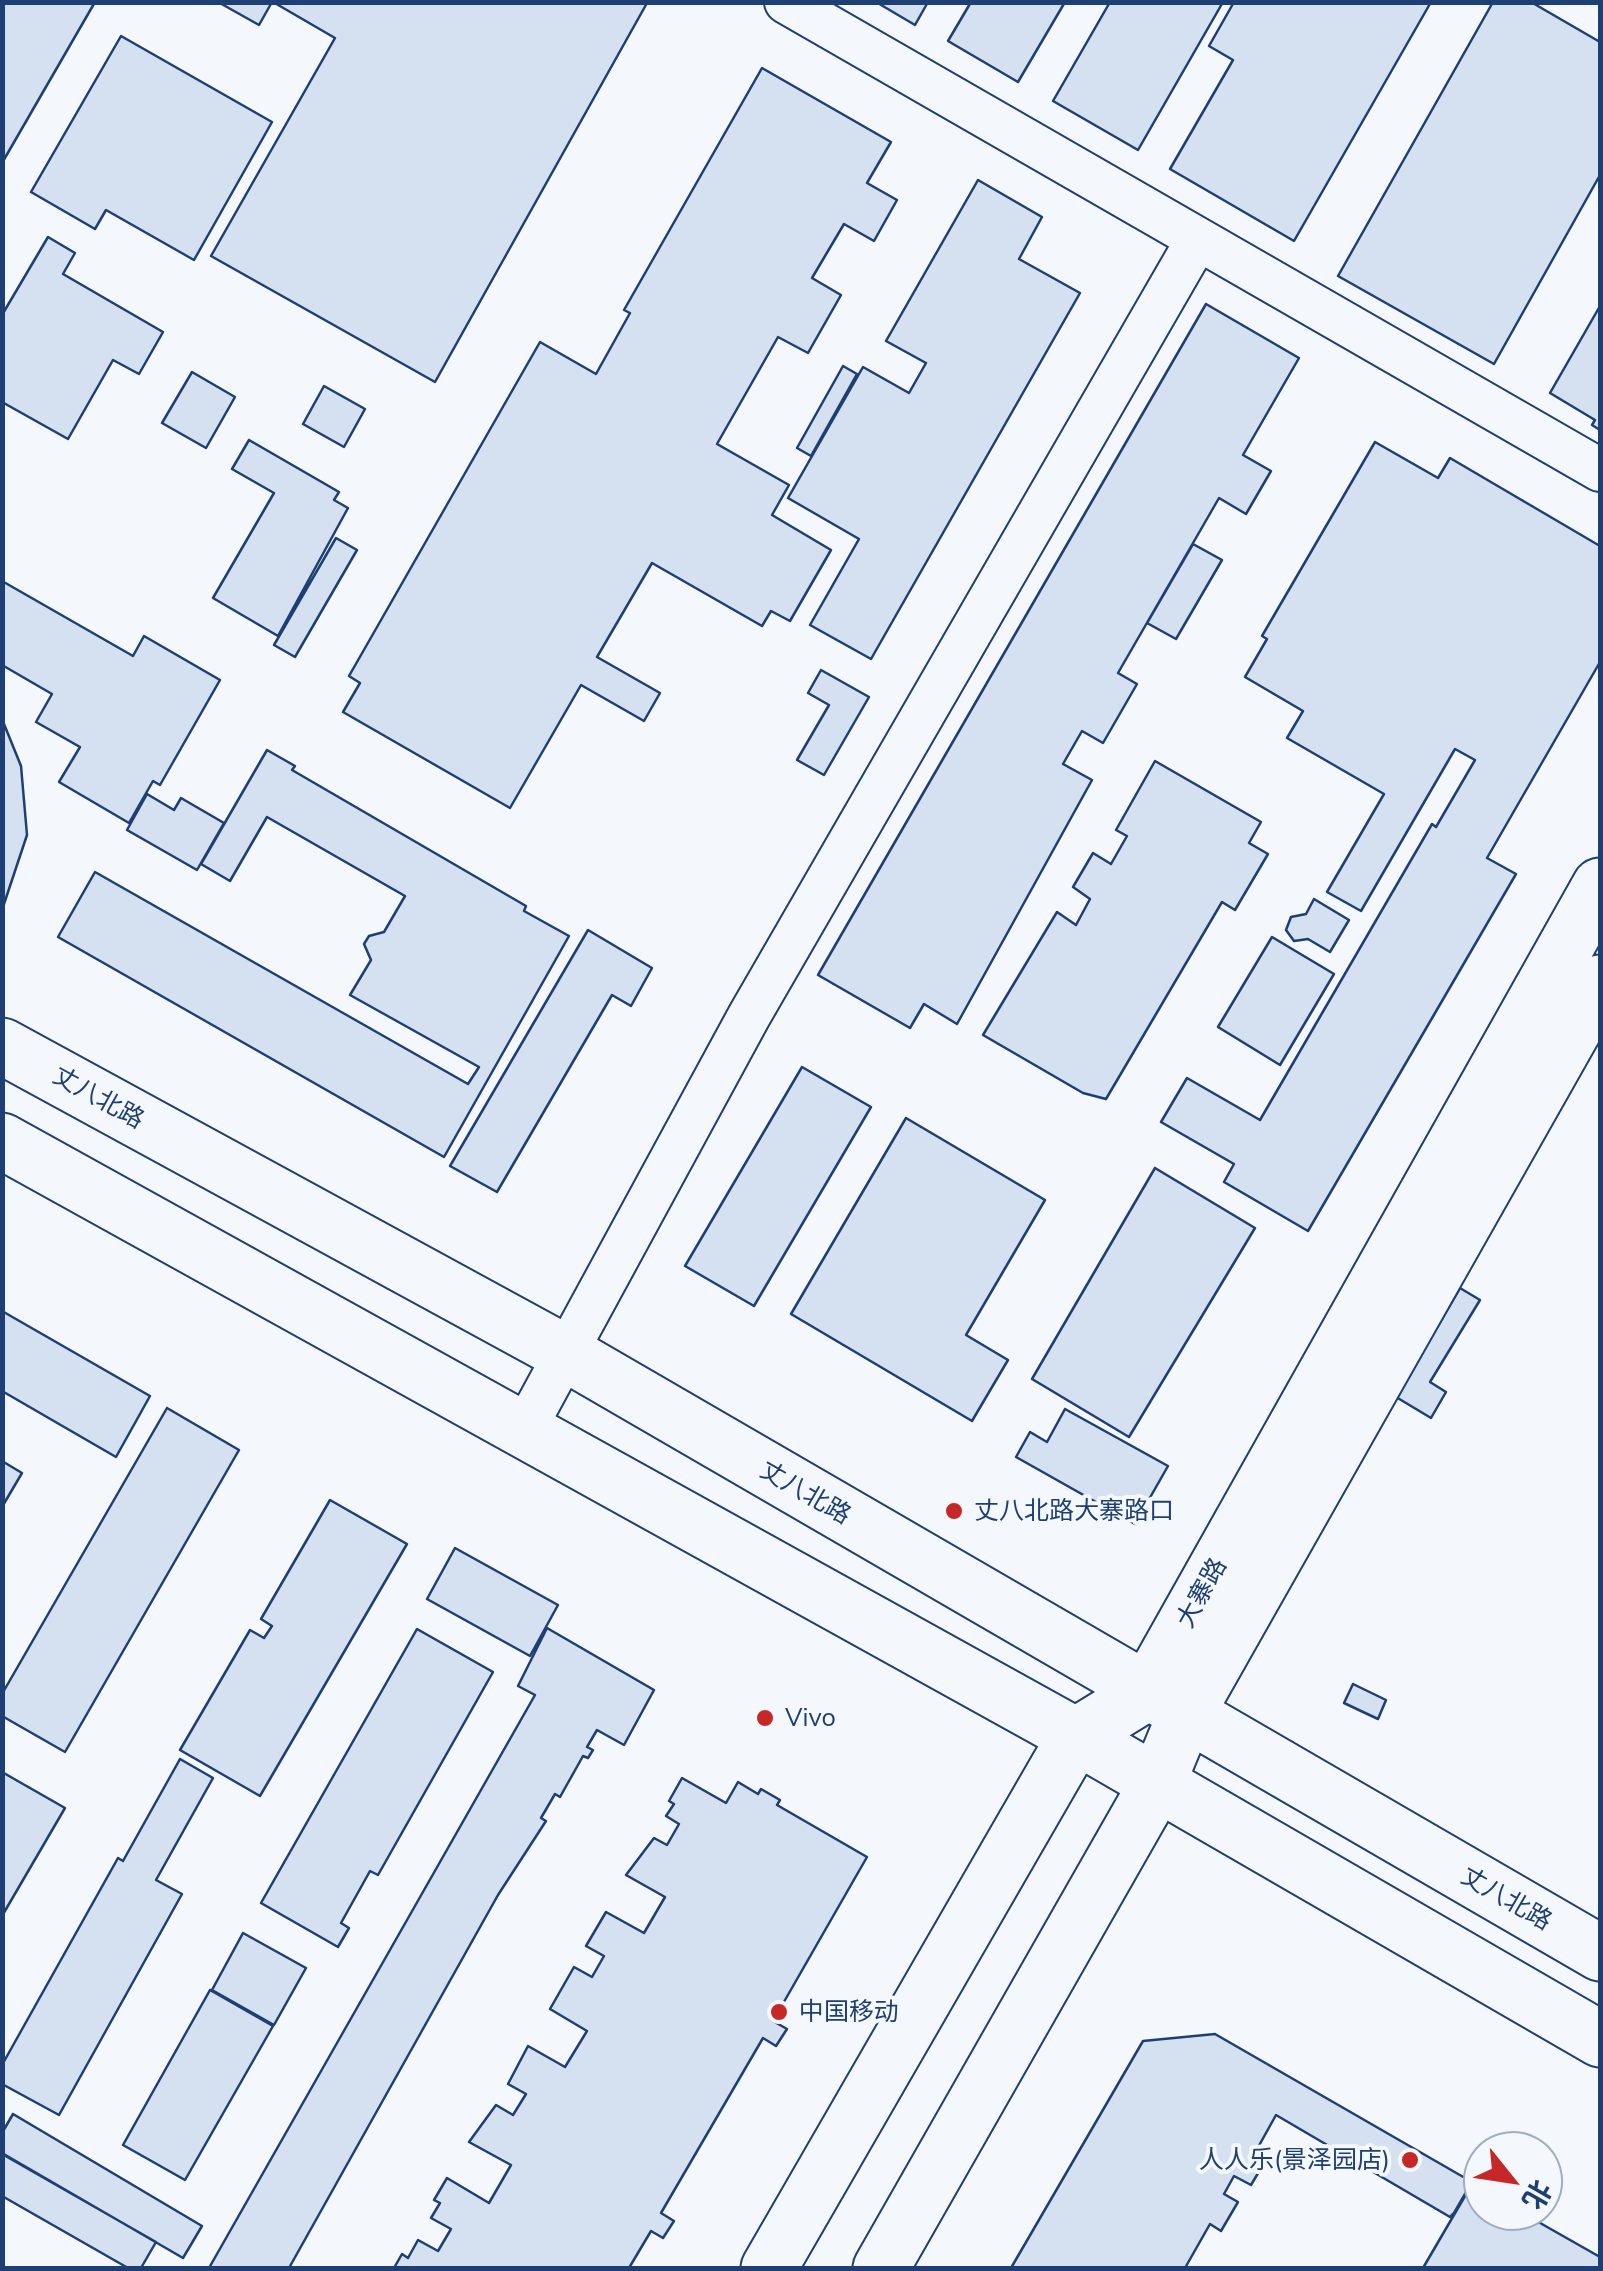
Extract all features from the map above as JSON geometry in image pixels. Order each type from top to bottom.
[{"type":"main road","name":"大寨路","points":[[881,2268],[1157,1784],[1166,1704],[1600,886]]},
{"type":"main road","name":"大寨路","points":[[770,2268],[1076,1736],[1166,1704],[1600,983]]},
{"type":"main road","name":"丈八北路","points":[[2,1046],[568,1354],[1600,1953]]},
{"type":"main road","points":[[2,1141],[1076,1736],[1600,2039]]},
{"type":"street","points":[[786,2],[1196,242],[1600,470]]},
{"type":"street","points":[[523,1432],[749,1016],[1196,242]]},
{"type":"building","points":[[2,2],[95,2],[2,163]]},
{"type":"building","points":[[218,2],[272,2],[259,25]]},
{"type":"building","points":[[273,2],[647,3],[435,382],[211,256],[335,38]]},
{"type":"building","points":[[876,2],[928,2],[915,25]]},
{"type":"building","points":[[971,2],[1065,2],[1018,82],[948,41]]},
{"type":"building","points":[[1110,2],[1223,2],[1138,150],[1053,101]]},
{"type":"building","points":[[1234,2],[1431,2],[1294,241],[1170,169],[1233,60],[1209,46]]},
{"type":"building","points":[[1493,2],[1531,2],[1600,42],[1600,175],[1494,364],[1338,276]]},
{"type":"building","points":[[121,36],[272,122],[194,260],[106,210],[95,229],[31,192]]},
{"type":"building","points":[[762,68],[891,142],[867,183],[897,200],[874,241],[844,224],[812,278],[841,295],[808,353],[778,337],[717,444],[789,485],[772,515],[831,550],[790,621],[771,611],[762,626],[652,563],[597,657],[660,693],[644,721],[581,685],[510,808],[343,712],[360,683],[349,676],[540,342],[596,374],[630,313],[624,310]]},
{"type":"building","points":[[978,180],[1042,217],[1019,259],[1080,293],[871,659],[810,625],[859,539],[788,498],[863,367],[909,393],[926,363],[886,341]]},
{"type":"building","points":[[48,237],[75,253],[63,274],[163,332],[139,374],[113,360],[68,439],[2,402],[2,315]]},
{"type":"building","points":[[1206,304],[1299,358],[1243,455],[1271,471],[1246,514],[1219,498],[1118,673],[1137,684],[1103,743],[1082,731],[1063,764],[1092,780],[957,1024],[924,1004],[910,1028],[818,975]]},
{"type":"building","points":[[1600,306],[1600,430],[1592,425],[1595,420],[1550,393]]},
{"type":"building","points":[[843,366],[857,374],[811,456],[797,448]]},
{"type":"building","points":[[192,372],[235,397],[206,448],[162,423]]},
{"type":"building","points":[[324,386],[365,409],[344,447],[303,424]]},
{"type":"building","points":[[249,440],[339,492],[334,500],[348,508],[278,636],[213,598],[274,493],[232,469]]},
{"type":"building","points":[[1375,442],[1438,478],[1450,458],[1600,546],[1600,662],[1487,858],[1516,874],[1308,1231],[1224,1182],[1234,1164],[1161,1122],[1187,1078],[1260,1120],[1432,824],[1436,827],[1475,760],[1455,749],[1361,911],[1327,892],[1384,794],[1287,738],[1303,711],[1245,677],[1267,639],[1262,636]]},
{"type":"building","points":[[336,538],[357,550],[295,657],[274,645]]},
{"type":"building","points":[[1193,544],[1222,560],[1176,639],[1147,623]]},
{"type":"building","points":[[2,581],[133,656],[144,636],[220,680],[160,785],[153,781],[129,823],[59,782],[80,747],[36,722],[52,694],[2,665]]},
{"type":"building","points":[[821,670],[869,697],[824,775],[797,760],[829,705],[808,693]]},
{"type":"building","points":[[2,719],[21,766],[27,835],[2,910]]},
{"type":"building","points":[[267,750],[295,766],[292,770],[526,906],[524,911],[569,936],[444,1157],[58,937],[95,872],[468,1084],[479,1067],[350,995],[371,960],[364,944],[369,936],[384,932],[405,896],[267,817],[230,881],[201,864]]},
{"type":"building","points":[[1155,761],[1261,822],[1249,843],[1268,854],[1235,910],[1222,902],[1106,1099],[1083,1093],[983,1035],[1057,912],[1076,925],[1090,899],[1073,887],[1093,853],[1111,864],[1127,836],[1116,830]]},
{"type":"building","points":[[147,794],[174,810],[181,798],[224,823],[197,870],[127,830]]},
{"type":"building","points":[[1314,899],[1349,920],[1330,952],[1308,939],[1294,941],[1286,930],[1291,917],[1306,914]]},
{"type":"building","points":[[588,930],[652,968],[631,1006],[612,995],[497,1192],[450,1166]]},
{"type":"building","points":[[1272,937],[1334,974],[1280,1065],[1218,1027]]},
{"type":"building","points":[[802,1067],[871,1107],[754,1306],[685,1266]]},
{"type":"building","points":[[906,1118],[1045,1200],[966,1335],[1008,1360],[972,1421],[791,1314]]},
{"type":"building","points":[[1155,1168],[1255,1228],[1129,1437],[1032,1379]]},
{"type":"building","points":[[1460,1288],[1480,1300],[1430,1382],[1446,1392],[1431,1418],[1396,1397]]},
{"type":"building","points":[[2,1311],[150,1396],[116,1457],[2,1391]]},
{"type":"building","points":[[167,1408],[239,1450],[65,1752],[2,1716],[2,1694]]},
{"type":"building","points":[[1065,1409],[1168,1466],[1135,1524],[1016,1457],[1030,1432],[1047,1442]]},
{"type":"building","points":[[2,1461],[22,1473],[2,1507]]},
{"type":"building","points":[[330,1500],[407,1544],[260,1796],[180,1750],[250,1630],[264,1638],[272,1626],[261,1619]]},
{"type":"building","points":[[455,1548],[558,1605],[530,1656],[427,1599]]},
{"type":"building","points":[[547,1628],[654,1690],[624,1745],[597,1730],[587,1747],[593,1750],[588,1758],[583,1756],[560,1797],[555,1794],[541,1818],[546,1821],[498,1895],[289,2268],[209,2268],[535,1695],[518,1686]]},
{"type":"building","points":[[417,1629],[493,1672],[378,1875],[370,1871],[341,1923],[349,1928],[338,1947],[261,1903]]},
{"type":"building","points":[[1353,1684],[1386,1700],[1378,1719],[1344,1703]]},
{"type":"building","points":[[180,1759],[213,1778],[156,1880],[182,1894],[59,2115],[2,2084],[2,2065],[118,1858],[123,1861]]},
{"type":"building","points":[[2,1772],[65,1808],[2,1916]]},
{"type":"building","points":[[682,1778],[726,1803],[738,1782],[758,1794],[761,1789],[780,1800],[777,1805],[867,1857],[773,2021],[787,2029],[776,2046],[763,2038],[661,2213],[674,2221],[663,2238],[651,2231],[629,2268],[394,2268],[402,2254],[408,2258],[418,2240],[438,2251],[451,2229],[431,2218],[440,2203],[434,2200],[447,2178],[489,2203],[511,2165],[469,2142],[496,2105],[513,2115],[526,2094],[508,2084],[528,2046],[565,2067],[587,2031],[550,2009],[574,1967],[592,1977],[604,1956],[586,1946],[606,1912],[644,1933],[665,1897],[626,1875],[654,1838],[667,1845],[679,1824],[666,1816],[674,1804],[669,1801]]},
{"type":"building","points":[[243,1933],[306,1968],[274,2025],[212,1990]]},
{"type":"building","points":[[210,1990],[273,2026],[185,2180],[123,2145]]},
{"type":"building","points":[[1215,2034],[1463,2177],[1463,2198],[1450,2217],[1276,2115],[1256,2151],[1267,2158],[1251,2185],[1234,2176],[1224,2194],[1238,2202],[1221,2231],[1210,2224],[1185,2268],[1011,2268],[1143,2041]]},
{"type":"building","points":[[13,2114],[202,2226],[183,2258],[2,2153],[2,2133]]},
{"type":"building","points":[[2,2154],[156,2242],[141,2268],[128,2268],[2,2196]]},
{"type":"building","points":[[1463,2199],[1463,2231],[1554,2231],[1600,2257],[1600,2268],[1423,2268]]},
{"type":"place","name":"丈八北路大寨路口","points":[[954,1511]]},
{"type":"place","name":"Vivo","points":[[765,1718]]},
{"type":"place","name":"中国移动","points":[[779,2012]]},
{"type":"place","name":"人人乐(景泽园店)","points":[[1410,2160]]}]
